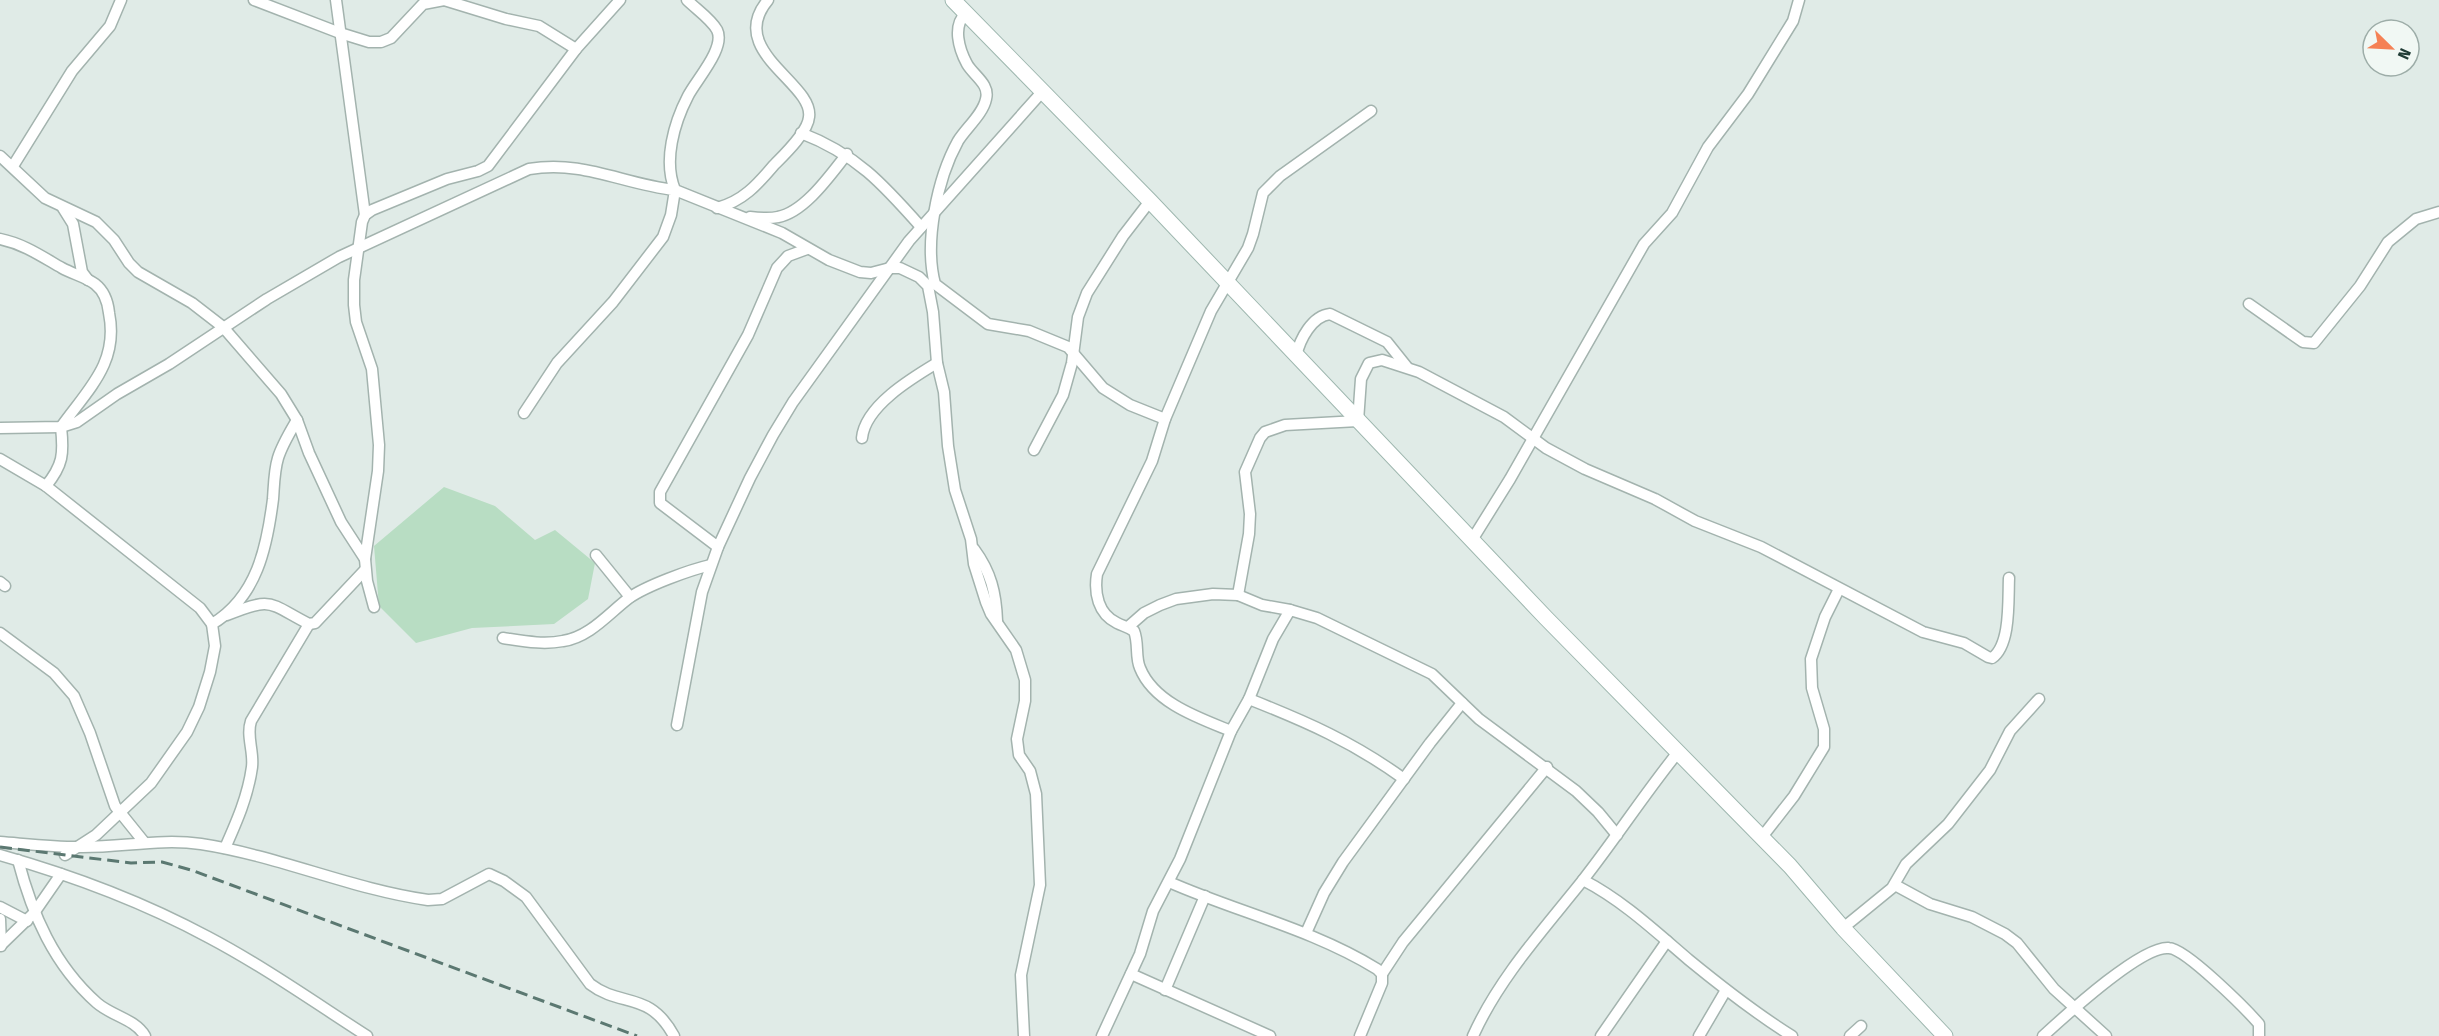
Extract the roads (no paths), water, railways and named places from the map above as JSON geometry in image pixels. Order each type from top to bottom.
[{"type":"main road","points":[[953,0],[1150,201],[1472,540],[1790,866],[1843,928],[1945,1036]]},
{"type":"street","points":[[12,166],[72,70],[110,26],[121,0]]},
{"type":"street","points":[[254,0],[369,42],[381,42],[391,38],[413,5],[444,0],[506,19],[539,26],[576,49]]},
{"type":"street","points":[[225,848],[242,809],[249,783],[253,755],[248,734],[251,721],[309,624],[320,619],[365,564],[378,471],[379,445],[372,369],[356,322],[354,305],[357,248],[360,230],[366,215],[336,0]]},
{"type":"street","points":[[524,412],[557,363],[613,302],[663,237],[671,215],[675,190],[669,166],[670,150],[688,95],[712,58],[719,41],[717,30],[687,0]]},
{"type":"street","points":[[717,208],[730,205],[752,189],[801,133],[810,117],[808,105],[772,64],[762,48],[757,31],[757,17],[768,0]]},
{"type":"street","points":[[1472,540],[1533,439],[1638,254],[1672,213],[1708,147],[1748,94],[1793,21],[1799,0]]},
{"type":"street","points":[[366,215],[447,179],[488,166],[576,49],[617,1]]},
{"type":"street","points":[[966,13],[960,18],[958,37],[968,66],[986,89],[986,100],[959,141],[949,161],[931,238],[930,259],[935,284],[988,324],[1029,331],[1074,351],[1087,372],[1102,388],[1130,405],[1165,419]]},
{"type":"street","points":[[678,725],[696,618],[711,565],[750,478],[773,435],[793,402],[921,227],[1042,92]]},
{"type":"street","points":[[1231,731],[1200,719],[1160,695],[1151,686],[1138,666],[1137,638],[1134,631],[1110,619],[1102,612],[1095,587],[1097,574],[1142,482],[1165,419],[1201,333],[1248,248],[1254,234],[1263,193],[1267,187],[1371,111]]},
{"type":"street","points":[[801,133],[847,154],[877,180],[921,227]]},
{"type":"street","points":[[737,217],[780,217],[793,211],[818,190],[847,154]]},
{"type":"street","points":[[0,156],[36,191],[63,208],[96,222],[114,240],[138,272],[192,303],[223,327],[281,394],[297,420],[341,522],[365,564],[374,607]]},
{"type":"street","points":[[0,428],[61,427],[77,422],[117,393],[169,364],[223,327],[357,248],[529,169],[545,166],[573,167],[675,190],[737,217],[782,233],[829,260],[860,272],[871,273],[890,268],[909,271],[928,286],[933,312],[937,363],[944,392],[953,481],[972,546],[974,564],[986,602],[997,623],[1016,650],[1025,680],[1025,700],[1017,739],[1019,755],[1034,781],[1039,824],[1040,885],[1021,975],[1024,1036]]},
{"type":"street","points":[[1034,450],[1063,395],[1074,351],[1078,317],[1087,293],[1123,236],[1150,201]]},
{"type":"street","points":[[63,208],[73,224],[82,272],[88,280]]},
{"type":"street","points":[[2249,304],[2303,342],[2314,343],[2352,298],[2388,242],[2416,219],[2439,212]]},
{"type":"street","points":[[0,239],[28,247],[95,284],[105,298],[110,315],[111,343],[105,366],[61,427],[60,465],[46,486]]},
{"type":"street","points":[[718,548],[660,503],[660,492],[748,335],[777,268],[788,256],[807,249]]},
{"type":"street","points":[[1296,356],[1307,330],[1321,317],[1330,314],[1387,342],[1407,367]]},
{"type":"street","points":[[1238,595],[1249,534],[1250,514],[1245,472],[1260,438],[1265,432],[1285,425],[1358,421],[1361,379],[1369,363],[1382,360],[1407,367],[1504,417],[1533,439],[1585,469],[1655,499],[1695,521],[1761,547],[1923,632],[1964,643],[1992,658],[1998,654],[2008,621],[2009,578]]},
{"type":"street","points":[[861,438],[866,422],[890,397],[922,371],[937,363]]},
{"type":"street","points":[[224,616],[245,592],[261,565],[270,525],[277,460],[297,420]]},
{"type":"street","points":[[0,459],[46,486],[200,608],[212,624],[215,646],[210,672],[194,719],[151,783],[79,848],[65,855]]},
{"type":"street","points":[[596,555],[630,597]]},
{"type":"street","points":[[503,638],[538,643],[565,641],[598,624],[630,597],[695,569],[711,565]]},
{"type":"street","points":[[1762,837],[1794,796],[1824,747],[1824,729],[1812,688],[1810,659],[1825,617],[1839,589]]},
{"type":"street","points":[[1128,627],[1144,613],[1176,599],[1213,594],[1238,595],[1262,605],[1317,618],[1432,674],[1479,719],[1546,767],[1584,798],[1617,835]]},
{"type":"street","points":[[212,624],[224,616],[257,603],[266,603],[309,624]]},
{"type":"street","points":[[1102,1036],[1140,954],[1153,910],[1169,882],[1231,731],[1249,699],[1273,639],[1290,610]]},
{"type":"street","points":[[0,633],[54,674],[74,696],[90,733],[112,799],[120,813],[144,842]]},
{"type":"street","points":[[1249,699],[1344,740],[1363,750],[1404,779]]},
{"type":"street","points":[[1843,928],[1895,885],[1906,864],[1948,824],[1977,788],[1999,754],[2004,738],[2039,699]]},
{"type":"street","points":[[1306,933],[1333,877],[1462,703]]},
{"type":"street","points":[[1473,1036],[1498,992],[1541,931],[1583,880],[1654,782],[1679,752]]},
{"type":"street","points":[[1360,1036],[1379,992],[1382,974],[1403,942],[1546,767]]},
{"type":"street","points":[[0,842],[79,848],[176,841],[225,848],[411,898],[428,900],[442,899],[489,874],[526,897],[590,984],[600,991],[644,1005],[668,1025],[674,1036]]},
{"type":"street","points":[[0,855],[61,874],[161,914],[208,937],[367,1036]]},
{"type":"street","points":[[18,860],[30,917],[72,978],[98,1004],[140,1027],[145,1036]]},
{"type":"street","points":[[1,946],[30,917],[61,874]]},
{"type":"street","points":[[1583,880],[1617,901],[1726,990],[1792,1036]]},
{"type":"street","points":[[1169,882],[1306,933],[1370,964],[1382,974]]},
{"type":"street","points":[[1895,885],[1930,904],[1972,917],[2005,934],[2017,943],[2037,970],[2075,1010],[2106,1036]]},
{"type":"street","points":[[1165,990],[1205,896]]},
{"type":"street","points":[[0,907],[30,917]]},
{"type":"street","points":[[0,919],[1,946]]},
{"type":"street","points":[[1601,1036],[1667,941]]},
{"type":"street","points":[[2043,1036],[2129,964],[2156,949],[2167,947],[2184,953],[2242,1005],[2259,1024],[2259,1036]]},
{"type":"street","points":[[1131,974],[1270,1036]]},
{"type":"street","points":[[1699,1036],[1726,990]]},
{"type":"street","points":[[1850,1036],[1862,1026]]},
{"type":"railway","points":[[0,847],[131,863],[162,862],[191,870],[637,1036]]}]
